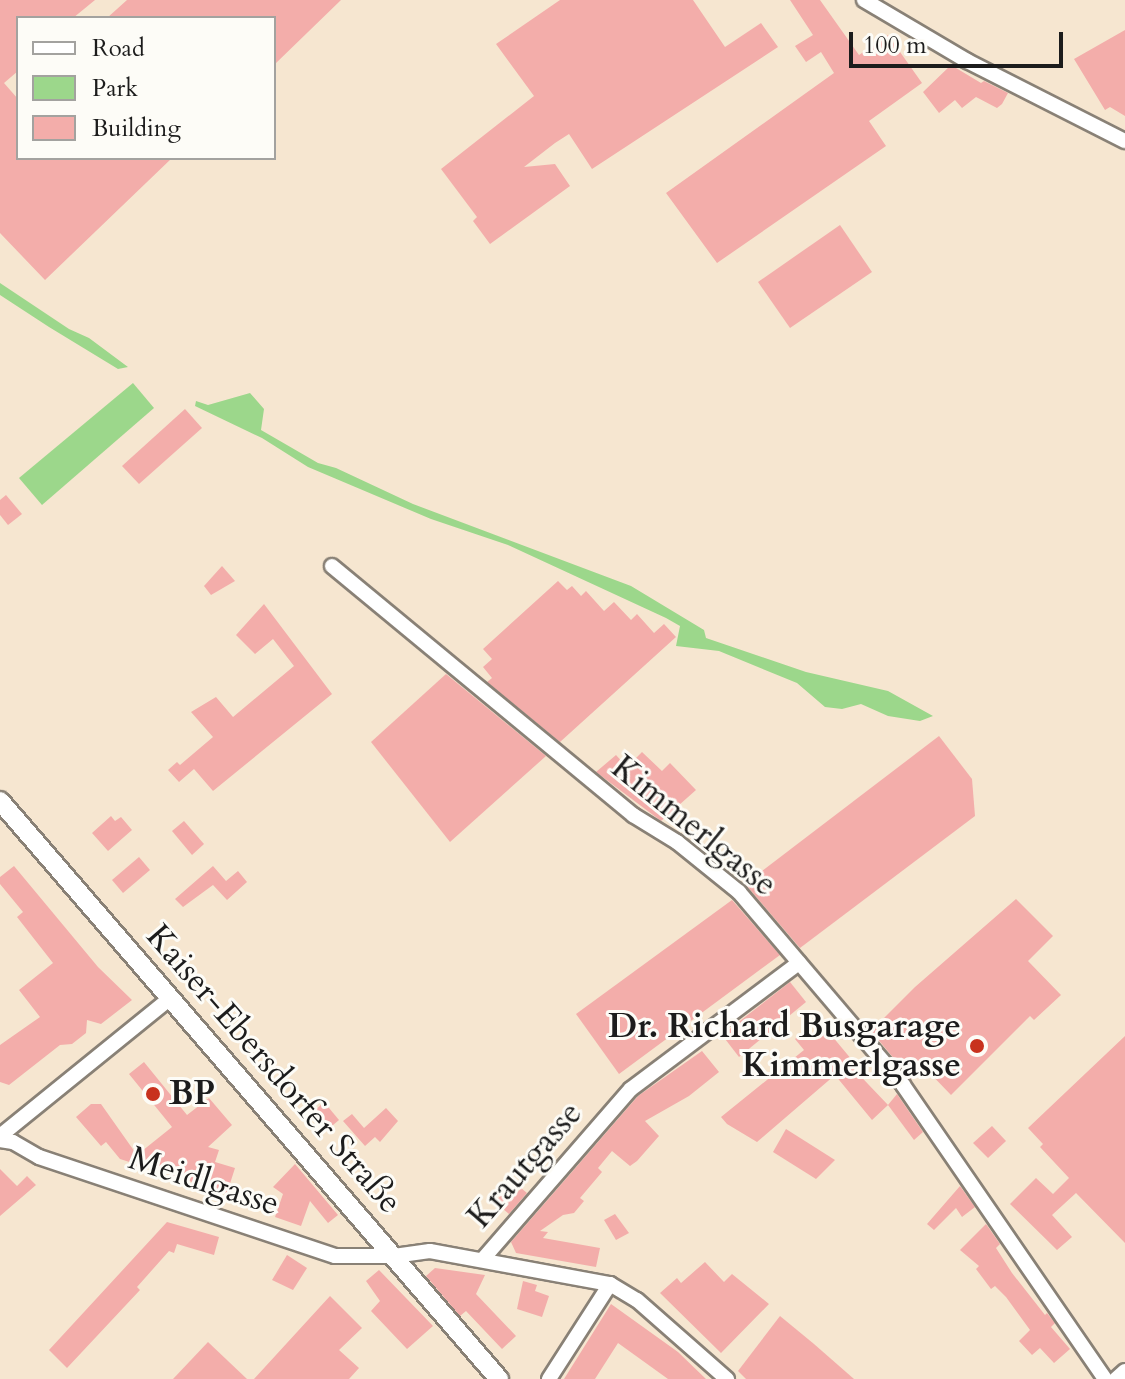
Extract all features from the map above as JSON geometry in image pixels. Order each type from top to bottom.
[{"type":"main road","name":"Kaiser-Ebersdorfer Straße","points":[[0,801],[499,1379]]},
{"type":"street","points":[[864,0],[967,61],[1125,141]]},
{"type":"street","name":"Kimmerlgasse","points":[[332,566],[633,815],[677,842],[739,892],[903,1085],[1105,1379]]},
{"type":"street","name":"Krautgasse","points":[[483,1259],[631,1089],[799,963]]},
{"type":"street","points":[[0,1138],[169,999]]},
{"type":"street","name":"Meidlgasse","points":[[0,1138],[53,1162],[335,1256],[394,1256],[430,1251],[610,1284]]},
{"type":"street","points":[[549,1379],[610,1284],[637,1300],[727,1379]]},
{"type":"street","points":[[1116,1379],[1125,1371]]},
{"type":"green space","points":[[0,283],[69,329],[89,338],[128,367],[118,369],[0,295]]},
{"type":"green space","points":[[133,383],[154,408],[42,505],[19,478]]},
{"type":"green space","points":[[250,393],[264,409],[261,430],[318,463],[336,468],[413,504],[631,586],[704,630],[706,638],[806,672],[888,691],[933,716],[920,721],[888,716],[861,704],[842,709],[825,707],[797,683],[719,651],[676,646],[680,626],[666,618],[508,545],[431,519],[308,467],[262,438],[195,406],[196,401],[208,405]]},
{"type":"building","points":[[0,0],[95,0],[75,16],[16,16],[16,73],[4,83],[16,97],[16,160],[170,160],[45,280],[0,233]]},
{"type":"building","points":[[127,0],[341,0],[276,63],[276,16],[109,16]]},
{"type":"building","points":[[560,0],[693,0],[725,47],[761,23],[778,47],[592,169],[569,134],[555,143],[524,167],[555,164],[570,186],[490,244],[473,221],[477,217],[441,169],[534,96],[496,44]]},
{"type":"building","points":[[790,0],[820,0],[859,55],[888,35],[922,83],[869,121],[886,146],[717,263],[666,193],[834,73],[821,52],[806,62],[795,46],[813,35]]},
{"type":"building","points":[[1125,30],[1125,116],[1110,107],[1105,110],[1074,59]]},
{"type":"building","points":[[951,65],[981,83],[984,81],[1008,93],[1002,104],[997,108],[976,97],[962,108],[955,100],[939,113],[923,92]]},
{"type":"building","points":[[840,225],[872,272],[790,328],[758,282]]},
{"type":"building","points":[[185,409],[202,428],[139,484],[122,466]]},
{"type":"building","points":[[6,495],[22,514],[8,525],[0,515],[0,500]]},
{"type":"building","points":[[222,566],[235,581],[211,595],[204,586]]},
{"type":"building","points":[[558,581],[567,590],[572,586],[581,596],[586,591],[604,611],[614,602],[631,620],[637,614],[654,633],[664,624],[676,637],[560,742],[487,682],[492,678],[483,667],[492,659],[483,649]]},
{"type":"building","points":[[264,604],[332,694],[213,791],[194,769],[179,782],[168,770],[177,762],[180,765],[213,737],[191,712],[216,697],[233,717],[294,666],[273,639],[255,654],[236,635]]},
{"type":"building","points":[[446,674],[546,756],[450,842],[371,742]]},
{"type":"building","points":[[939,736],[972,779],[975,816],[800,948],[745,884]]},
{"type":"building","points":[[642,752],[662,771],[670,763],[696,790],[661,821],[596,772],[616,755],[627,767]]},
{"type":"building","points":[[111,816],[115,821],[121,817],[132,830],[108,851],[92,833]]},
{"type":"building","points":[[184,821],[204,844],[192,855],[172,831]]},
{"type":"building","points":[[139,857],[150,870],[123,893],[112,880]]},
{"type":"building","points":[[14,866],[98,967],[132,1000],[101,1024],[87,1020],[86,1033],[72,1044],[60,1045],[9,1085],[0,1082],[0,1045],[40,1017],[19,990],[53,963],[17,917],[23,912],[0,884],[0,877]]},
{"type":"building","points":[[213,866],[226,881],[238,871],[247,882],[227,900],[213,885],[183,907],[175,899]]},
{"type":"building","points":[[1016,899],[1053,936],[1028,961],[1061,995],[1034,1020],[1030,1016],[951,1095],[923,1066],[911,1079],[871,1031],[915,987]]},
{"type":"building","points":[[732,900],[780,955],[619,1074],[576,1014]]},
{"type":"building","points":[[790,982],[806,1002],[739,1057],[722,1035]]},
{"type":"building","points":[[809,1028],[817,1039],[827,1030],[852,1060],[848,1063],[888,1105],[872,1120],[835,1075],[757,1142],[727,1124],[721,1117],[804,1050],[795,1039]]},
{"type":"building","points":[[1125,1036],[1125,1243],[1076,1193],[1052,1215],[1072,1237],[1057,1250],[1010,1204],[1036,1178],[1053,1194],[1069,1178],[1040,1147],[1043,1144],[1028,1128]]},
{"type":"building","points":[[702,1051],[719,1072],[689,1096],[645,1121],[659,1136],[637,1161],[630,1166],[612,1151],[598,1168],[602,1172],[580,1198],[584,1201],[574,1213],[563,1215],[540,1231],[548,1232],[543,1238],[600,1248],[596,1267],[516,1253],[511,1242],[638,1096]]},
{"type":"building","points":[[144,1062],[187,1115],[209,1098],[232,1125],[208,1147],[219,1150],[215,1162],[235,1168],[227,1193],[120,1159],[106,1142],[101,1146],[76,1117],[91,1104],[101,1104],[137,1155],[172,1127],[129,1074]]},
{"type":"building","points":[[897,1094],[923,1132],[914,1140],[888,1105]]},
{"type":"building","points":[[324,1102],[339,1120],[326,1131],[311,1114]]},
{"type":"building","points":[[386,1108],[398,1121],[380,1142],[375,1137],[365,1146],[343,1121],[352,1114],[364,1128]]},
{"type":"building","points":[[992,1126],[1006,1141],[988,1158],[973,1143]]},
{"type":"building","points":[[786,1129],[835,1160],[816,1179],[773,1152]]},
{"type":"building","points":[[295,1164],[338,1215],[328,1223],[310,1201],[301,1226],[275,1217],[283,1194],[273,1187]]},
{"type":"building","points":[[0,1169],[17,1186],[27,1176],[36,1185],[0,1216]]},
{"type":"building","points":[[960,1186],[975,1207],[962,1217],[956,1208],[934,1230],[927,1224]]},
{"type":"building","points":[[521,1188],[527,1193],[509,1214],[495,1202],[505,1191],[513,1198]]},
{"type":"building","points":[[615,1214],[629,1233],[616,1240],[604,1220]]},
{"type":"building","points":[[167,1222],[219,1237],[214,1255],[177,1244],[174,1253],[169,1251],[137,1287],[140,1290],[67,1368],[49,1350]]},
{"type":"building","points":[[986,1224],[1000,1244],[996,1248],[1012,1273],[1055,1323],[1051,1327],[1070,1349],[1054,1363],[1040,1348],[1032,1355],[1019,1341],[1030,1330],[1006,1297],[995,1286],[991,1289],[976,1269],[979,1266],[960,1250]]},
{"type":"building","points":[[287,1255],[307,1268],[293,1290],[272,1280]]},
{"type":"building","points":[[705,1262],[724,1282],[732,1274],[769,1304],[721,1353],[660,1293],[677,1278],[681,1283]]},
{"type":"building","points":[[435,1268],[485,1275],[476,1294],[516,1336],[502,1349],[466,1311],[460,1316],[426,1276]]},
{"type":"building","points":[[379,1270],[433,1326],[407,1349],[371,1311],[380,1301],[366,1281]]},
{"type":"building","points":[[523,1281],[537,1285],[535,1291],[549,1296],[542,1317],[517,1309]]},
{"type":"building","points":[[330,1296],[362,1328],[339,1350],[359,1368],[349,1379],[254,1379]]},
{"type":"building","points":[[611,1304],[678,1352],[706,1379],[668,1379],[618,1343],[595,1379],[564,1379]]},
{"type":"building","points":[[780,1316],[854,1379],[746,1379],[738,1371]]},
{"type":"building","points":[[208,1342],[247,1379],[173,1379]]},
{"type":"place","name":"Dr. Richard Busgarage Kimmerlgasse","points":[[977,1046]]},
{"type":"place","name":"BP","points":[[153,1094]]}]
